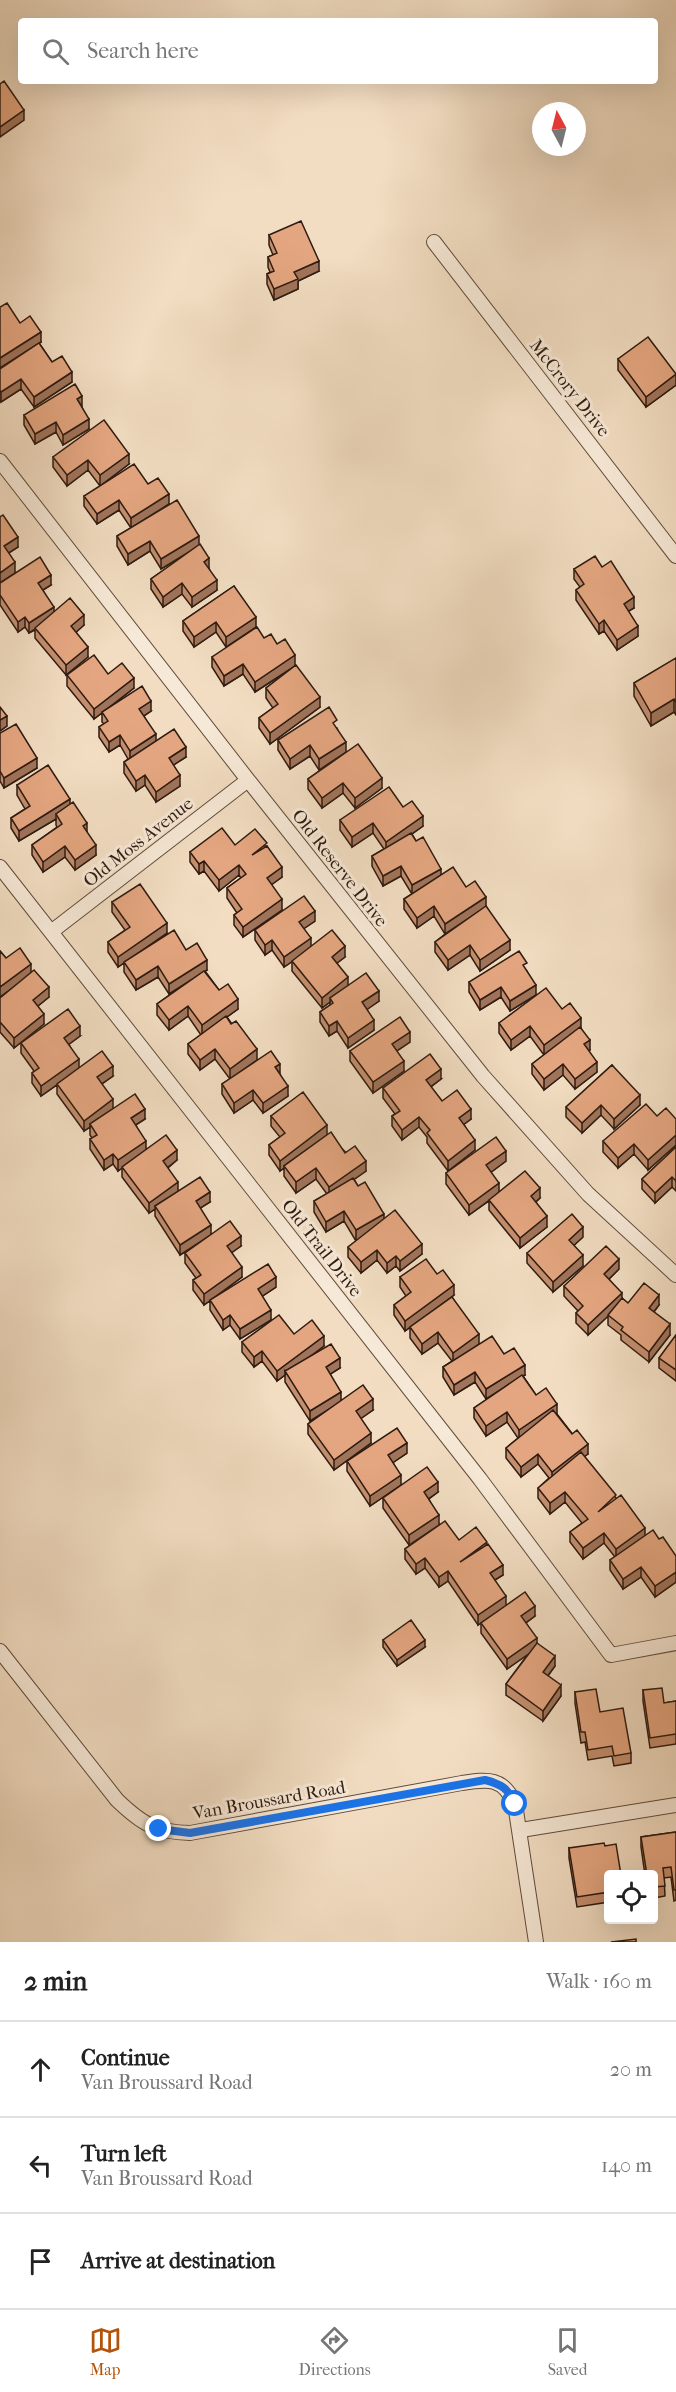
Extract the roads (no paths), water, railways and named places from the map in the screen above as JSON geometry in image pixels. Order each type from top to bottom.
[{"type":"street","name":"McCrory Drive","points":[[435,242],[676,556]]},
{"type":"street","name":"Old Reserve Drive","points":[[0,461],[248,780],[483,1076],[588,1194],[676,1275]]},
{"type":"street","name":"Old Moss Avenue","points":[[51,932],[248,780]]},
{"type":"street","name":"Old Trail Drive","points":[[0,867],[480,1479],[611,1655],[676,1643]]},
{"type":"street","name":"Van Broussard Road","points":[[0,1651],[117,1800],[148,1826],[173,1832],[190,1833],[485,1780],[500,1783],[510,1791],[521,1830]]},
{"type":"street","points":[[536,1942],[521,1830],[676,1804]]}]
